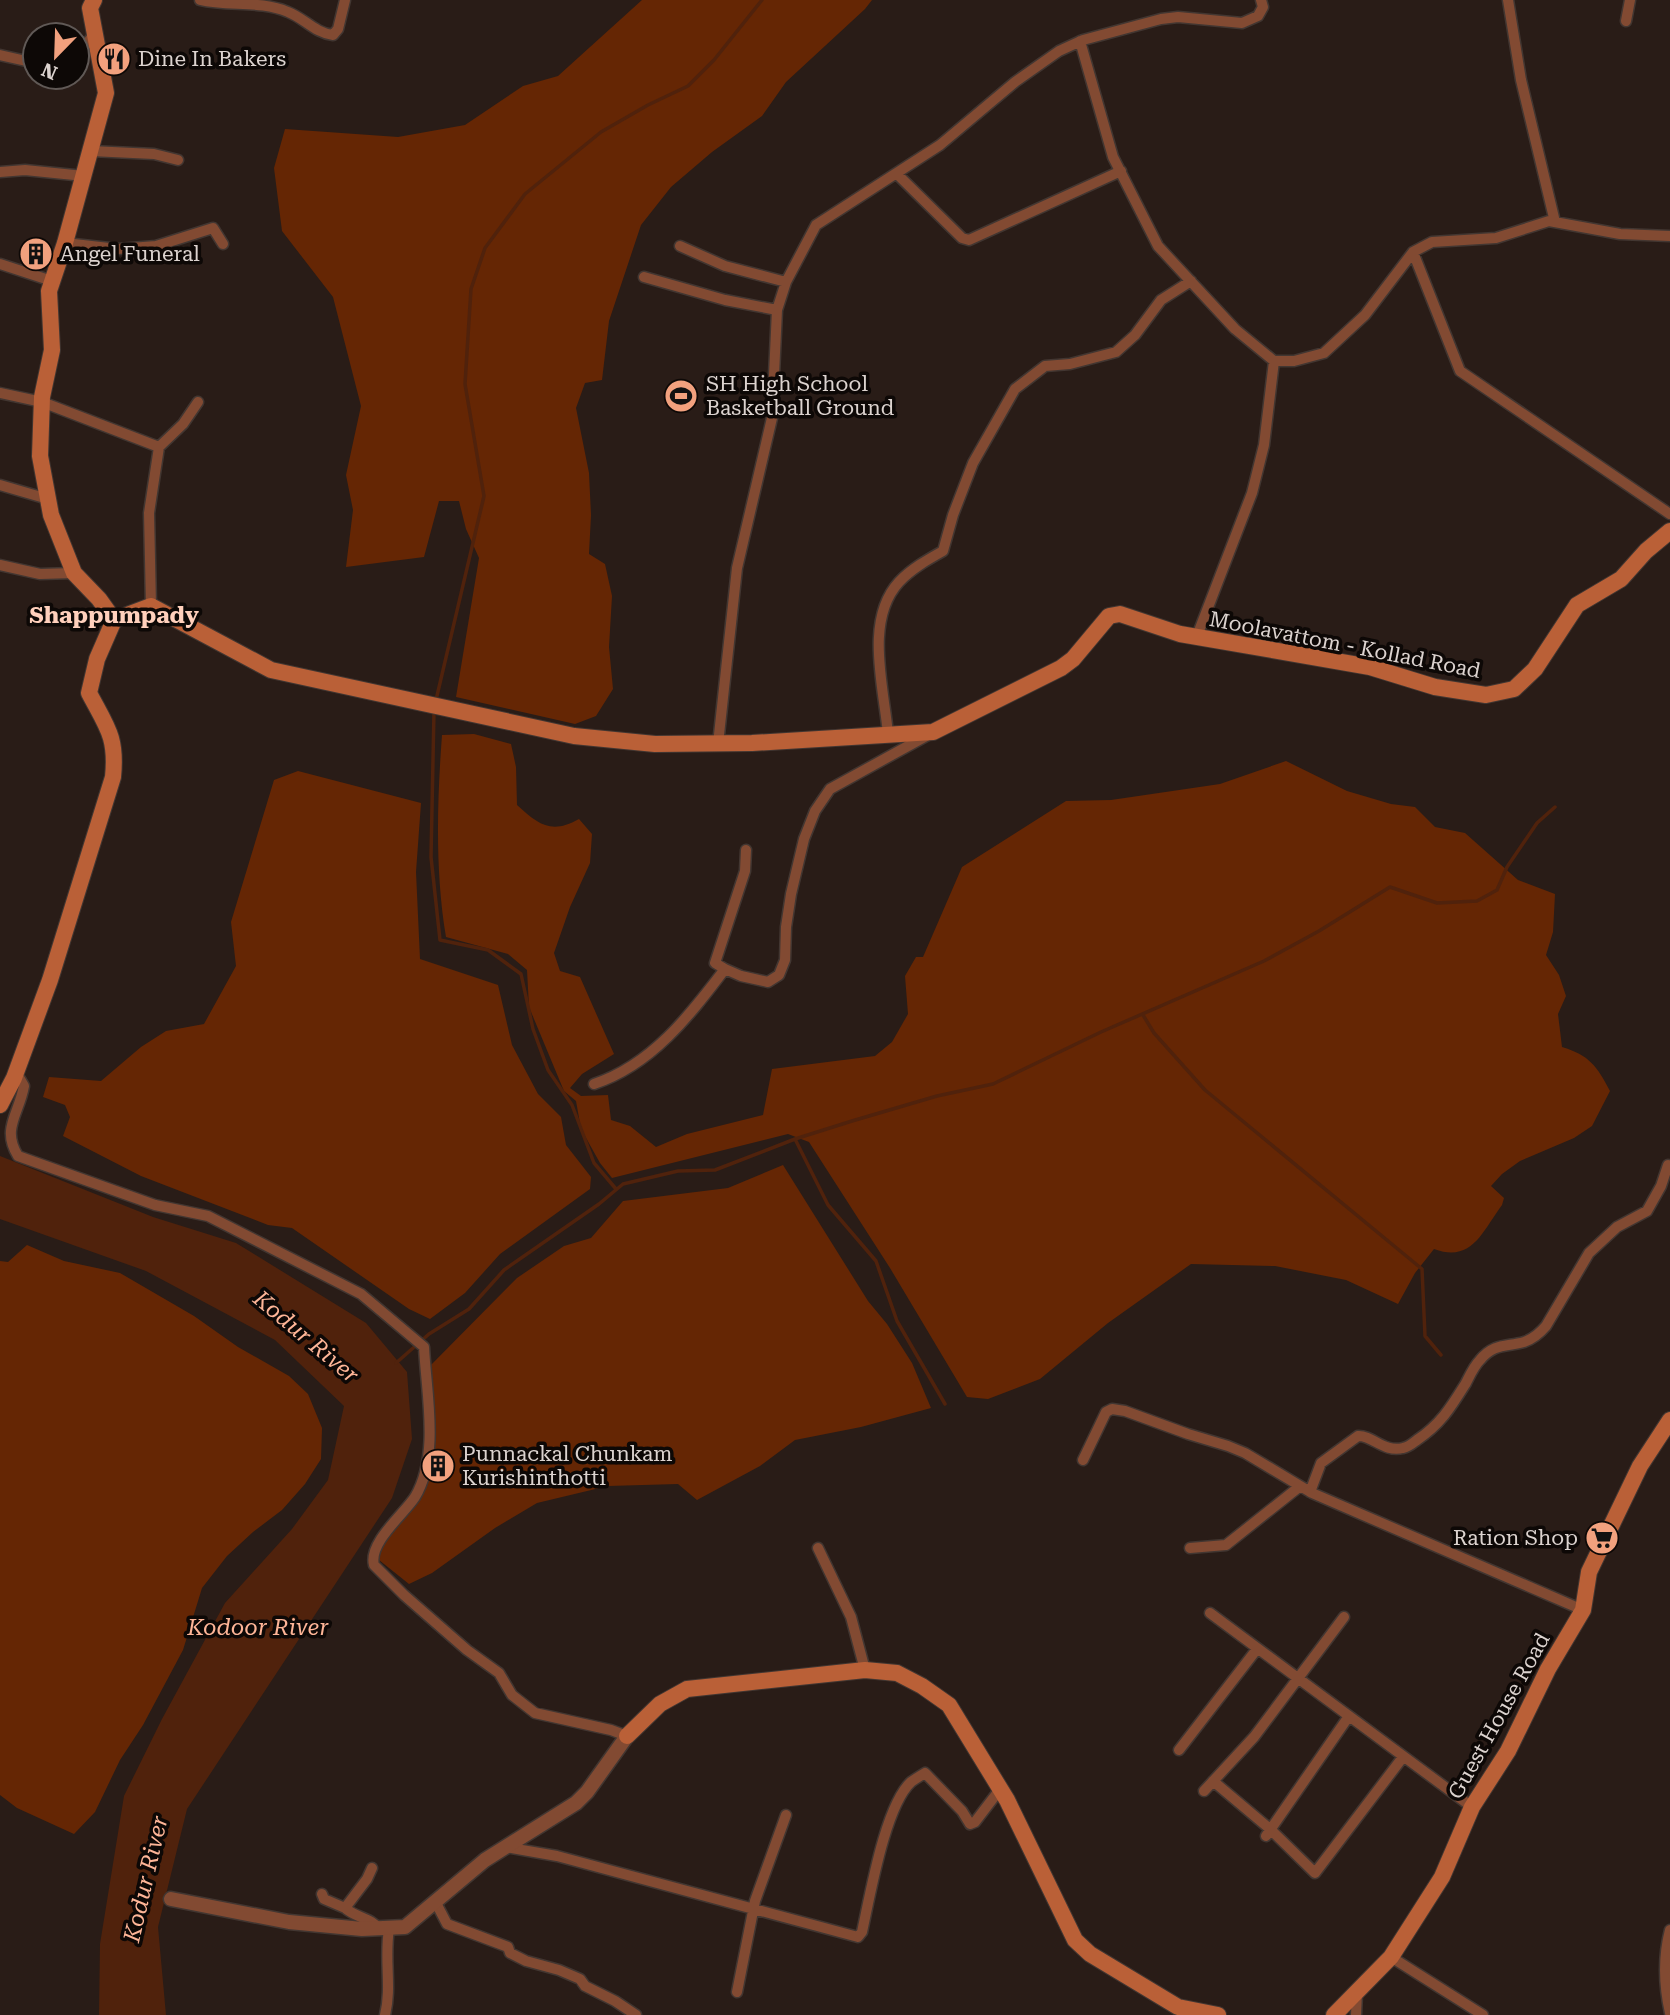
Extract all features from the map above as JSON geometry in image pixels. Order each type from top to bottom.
[{"type":"main road","points":[[94,0],[90,8],[106,93],[65,243],[48,291],[52,350],[42,402],[40,456],[51,516],[74,573],[99,599],[114,620]]},
{"type":"main road","name":"Moolavattom - Kollad Road","points":[[151,606],[271,670],[574,736],[655,744],[718,744],[933,732],[1061,668],[1073,659],[1109,615],[1120,614],[1180,634],[1370,667],[1435,687],[1486,695],[1514,689],[1535,669],[1577,605],[1621,579],[1646,551],[1670,531]]},
{"type":"main road","points":[[0,1105],[14,1077],[50,980],[113,777],[115,756],[112,736],[89,693],[97,659],[114,620],[151,606]]},
{"type":"main road","name":"Guest House Road","points":[[1334,2015],[1391,1957],[1442,1877],[1472,1807],[1508,1751],[1548,1670],[1583,1610],[1589,1572],[1640,1466],[1670,1420]]},
{"type":"main road","points":[[627,1737],[660,1704],[687,1689],[865,1670],[897,1673],[949,1705],[1001,1788],[1075,1940],[1090,1954],[1178,2007],[1218,2015]]},
{"type":"street","points":[[200,0],[269,6],[300,17],[320,32],[333,34],[338,29],[345,0]]},
{"type":"street","points":[[718,744],[737,568],[772,418],[777,310],[786,282],[816,225],[940,145],[1040,63],[1080,41],[1112,30],[1178,17],[1242,23],[1258,16],[1263,7],[1261,0]]},
{"type":"street","points":[[1508,0],[1521,80],[1555,222]]},
{"type":"street","points":[[1626,21],[1630,0]]},
{"type":"street","points":[[91,38],[95,33]]},
{"type":"street","points":[[1080,41],[1113,156],[1158,246],[1235,329],[1274,361],[1294,361],[1324,352],[1365,315],[1413,252],[1432,242],[1496,237],[1549,221],[1620,234],[1670,236]]},
{"type":"street","points":[[0,55],[21,60]]},
{"type":"street","points":[[91,151],[154,154],[178,160]]},
{"type":"street","points":[[0,172],[25,170],[84,176]]},
{"type":"street","points":[[897,174],[962,238],[969,240],[1121,171]]},
{"type":"street","points":[[65,243],[118,249],[156,246],[213,228],[223,244]]},
{"type":"street","points":[[680,246],[742,271],[786,282]]},
{"type":"street","points":[[1413,252],[1460,371],[1670,514]]},
{"type":"street","points":[[0,264],[52,281]]},
{"type":"street","points":[[644,277],[725,300],[777,310]]},
{"type":"street","points":[[888,734],[885,698],[878,665],[882,610],[898,583],[920,564],[943,551],[953,515],[973,463],[1015,389],[1045,366],[1070,364],[1116,352],[1135,335],[1161,300],[1191,281]]},
{"type":"street","points":[[1197,636],[1252,494],[1264,445],[1274,361]]},
{"type":"street","points":[[0,393],[42,402],[159,447]]},
{"type":"street","points":[[151,606],[149,513],[159,447],[183,424],[198,402]]},
{"type":"street","points":[[0,485],[48,499]]},
{"type":"street","points":[[0,565],[40,574],[74,573]]},
{"type":"street","points":[[746,850],[742,881],[715,963],[741,976],[768,982],[779,975],[785,960],[791,894],[804,839],[816,811],[830,789],[933,732]]},
{"type":"street","points":[[594,1084],[637,1062],[677,1030],[725,969]]},
{"type":"street","points":[[14,1077],[20,1079],[24,1086],[9,1130],[11,1144],[18,1156],[155,1205],[208,1216],[361,1294],[424,1347],[430,1416],[426,1464],[415,1497],[374,1551],[374,1565],[436,1623],[499,1673],[512,1695],[535,1713],[611,1730],[627,1737],[576,1803],[485,1860],[405,1927],[384,1929],[289,1922],[171,1899]]},
{"type":"street","points":[[1310,1492],[1321,1463],[1358,1436],[1365,1436],[1383,1447],[1399,1449],[1434,1429],[1451,1408],[1480,1360],[1494,1348],[1523,1342],[1537,1335],[1546,1326],[1589,1253],[1618,1227],[1647,1211],[1661,1186],[1668,1165],[1670,1166]]},
{"type":"street","points":[[1083,1460],[1106,1412],[1112,1409],[1143,1416],[1245,1453],[1299,1487],[1583,1610]]},
{"type":"street","points":[[1190,1548],[1220,1546],[1233,1541],[1299,1487]]},
{"type":"street","points":[[818,1548],[851,1617],[865,1670]]},
{"type":"street","points":[[1210,1613],[1472,1807]]},
{"type":"street","points":[[1204,1791],[1254,1737],[1344,1617]]},
{"type":"street","points":[[1179,1749],[1257,1649]]},
{"type":"street","points":[[1268,1833],[1349,1716]]},
{"type":"street","points":[[1213,1782],[1315,1873],[1403,1756]]},
{"type":"street","points":[[505,1847],[557,1856],[858,1937],[863,1932],[873,1879],[890,1818],[909,1783],[925,1773],[962,1811],[970,1824],[975,1822],[1001,1788]]},
{"type":"street","points":[[737,1992],[755,1901],[786,1815]]},
{"type":"street","points":[[345,1908],[372,1868]]},
{"type":"street","points":[[322,1894],[324,1899],[345,1908],[353,1916],[384,1929]]},
{"type":"street","points":[[435,1901],[447,1924],[508,1947],[510,1953],[526,1961],[580,1979],[585,1986],[636,2015]]},
{"type":"street","points":[[384,1929],[388,1991],[385,2015]]},
{"type":"street","points":[[1670,1930],[1665,1953],[1670,2013]]},
{"type":"street","points":[[1391,1957],[1483,2015]]},
{"type":"street","points":[[1356,2015],[1357,1993]]},
{"type":"shaded area","points":[[642,0],[872,0],[786,82],[762,116],[712,152],[671,187],[641,225],[609,321],[602,380],[585,383],[576,408],[589,473],[589,554],[605,564],[612,596],[609,647],[613,689],[596,716],[575,724],[456,697],[479,558],[466,529],[459,501],[439,501],[424,557],[346,567],[353,510],[346,475],[361,406],[333,297],[282,231],[274,168],[285,129],[398,137],[465,125],[523,86],[558,76]]},
{"type":"shaded area","name":"SH High School Basketball Ground","points":[[681,386],[691,390],[687,407],[671,401],[673,389],[679,391]]},
{"type":"shaded area","points":[[474,734],[511,744],[516,767],[517,805],[525,812],[538,822],[553,827],[579,819],[592,834],[590,863],[570,907],[554,953],[560,971],[580,977],[614,1054],[582,1074],[570,1088],[581,1096],[608,1095],[611,1120],[630,1126],[656,1147],[687,1134],[763,1115],[772,1069],[875,1056],[892,1042],[908,1014],[905,976],[916,957],[923,957],[962,867],[1066,801],[1111,800],[1220,784],[1286,761],[1347,791],[1391,804],[1415,807],[1435,827],[1465,833],[1518,880],[1555,894],[1553,932],[1546,955],[1559,975],[1566,996],[1558,1014],[1562,1047],[1586,1058],[1601,1075],[1610,1091],[1592,1126],[1574,1138],[1520,1161],[1502,1174],[1491,1186],[1504,1198],[1502,1205],[1482,1234],[1467,1248],[1458,1252],[1434,1249],[1415,1273],[1398,1304],[1346,1280],[1275,1266],[1191,1264],[1108,1323],[1040,1379],[988,1399],[967,1397],[890,1268],[809,1142],[788,1134],[612,1178],[600,1163],[581,1129],[576,1101],[564,1091],[529,1007],[527,970],[508,954],[446,937],[438,836],[442,735]]},
{"type":"shaded area","points":[[298,771],[421,803],[416,872],[420,959],[498,985],[512,1045],[538,1094],[561,1117],[566,1145],[591,1177],[590,1189],[500,1254],[465,1293],[430,1319],[409,1309],[292,1228],[268,1225],[141,1176],[63,1136],[70,1117],[65,1105],[43,1097],[49,1077],[101,1081],[141,1047],[166,1031],[204,1024],[236,966],[231,922],[274,780]]},
{"type":"shaded area","points":[[783,1165],[868,1301],[887,1324],[912,1363],[931,1408],[861,1427],[795,1440],[760,1466],[697,1500],[678,1484],[608,1486],[537,1503],[495,1528],[432,1573],[409,1584],[379,1560],[380,1547],[414,1506],[431,1458],[435,1415],[427,1369],[517,1278],[564,1246],[591,1238],[623,1201],[728,1188]]},
{"type":"shaded area","points":[[27,1245],[64,1261],[120,1273],[194,1316],[238,1347],[289,1376],[308,1394],[322,1428],[321,1459],[305,1484],[282,1510],[227,1556],[202,1588],[183,1650],[143,1725],[120,1760],[95,1812],[74,1834],[17,1808],[0,1795],[0,1261],[8,1262]]},
{"type":"water","name":"Kodoor River","points":[[0,1156],[153,1217],[236,1243],[366,1323],[407,1372],[412,1439],[392,1498],[187,1809],[158,1927],[166,2015],[99,2015],[100,1944],[124,1796],[225,1603],[292,1529],[328,1480],[344,1406],[275,1340],[146,1271],[0,1219]]},
{"type":"waterway","points":[[436,700],[484,496],[465,384],[471,289],[485,248],[525,194],[601,132],[688,86],[714,60],[762,0]]},
{"type":"waterway","points":[[434,711],[431,857],[440,940],[488,950],[521,974],[533,1029],[548,1070],[572,1105],[594,1163],[616,1189]]},
{"type":"waterway","points":[[396,1363],[429,1334],[469,1309],[504,1270],[599,1204],[623,1184],[678,1171],[715,1170],[795,1139],[852,1121],[937,1096],[993,1084],[1101,1032],[1264,961],[1390,887],[1437,903],[1477,901],[1497,890],[1507,867],[1537,823],[1555,807]]},
{"type":"waterway","points":[[1143,1015],[1154,1033],[1205,1090],[1422,1269],[1425,1336],[1441,1355]]},
{"type":"waterway","points":[[795,1139],[828,1205],[876,1261],[897,1321],[945,1404]]},
{"type":"place","name":"Dine In Bakers","points":[[114,59]]},
{"type":"place","name":"Angel Funeral","points":[[36,254]]},
{"type":"place","name":"SH High School Basketball Ground","points":[[681,396]]},
{"type":"place","name":"Punnackal Chunkam Kurishinthotti","points":[[438,1466]]},
{"type":"place","name":"Ration Shop","points":[[1602,1538]]},
{"type":"district","name":"Shappumpady","points":[[114,615]]},
{"type":"water label","name":"Kodur River","points":[[306,1337]]},
{"type":"water label","name":"Kodur River","points":[[146,1879]]}]
